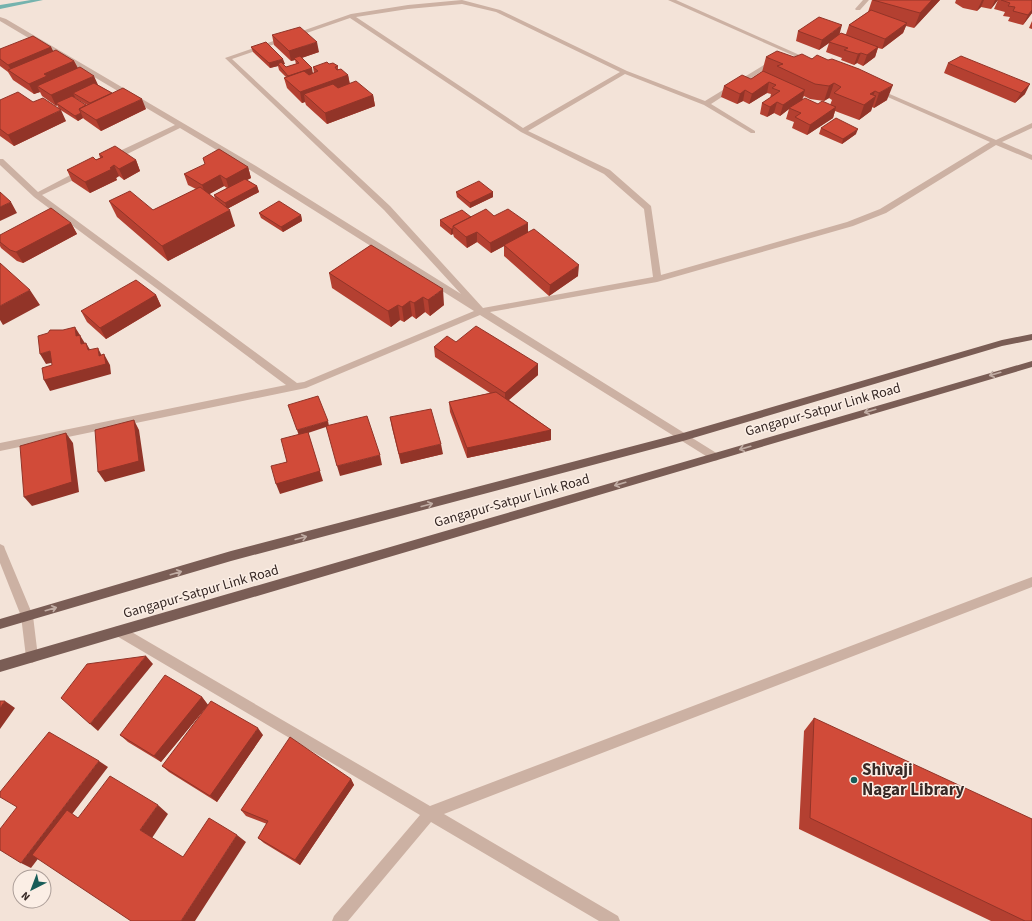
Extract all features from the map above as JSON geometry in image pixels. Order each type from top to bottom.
[{"type":"main road","name":"Gangapur-Satpur Link Road","points":[[0,624],[231,556],[683,437],[1002,343],[1032,337]]},
{"type":"main road","name":"Gangapur-Satpur Link Road","points":[[0,666],[1032,364]]},
{"type":"street","points":[[671,0],[818,64]]},
{"type":"street","points":[[858,8],[866,0]]},
{"type":"street","points":[[481,311],[387,208],[228,58],[351,16],[408,6],[462,2],[498,11],[625,72],[706,104],[753,132]]},
{"type":"street","points":[[351,16],[523,130],[607,172],[648,208],[657,279]]},
{"type":"street","points":[[1,21],[253,168],[714,457]]},
{"type":"street","points":[[706,104],[789,52]]},
{"type":"street","points":[[523,130],[625,72]]},
{"type":"street","points":[[867,86],[994,143],[1032,158]]},
{"type":"street","points":[[0,447],[306,385],[481,311],[657,279],[850,224],[883,211],[994,143],[1032,124]]},
{"type":"street","points":[[108,160],[180,125]]},
{"type":"street","points":[[0,161],[36,195],[295,387]]},
{"type":"street","points":[[36,195],[94,167]]},
{"type":"street","points":[[0,549],[27,616],[32,657]]},
{"type":"street","points":[[339,921],[430,813],[1032,582]]},
{"type":"street","points":[[118,631],[613,921]]},
{"type":"building","points":[[873,0],[932,0],[920,13]]},
{"type":"building","points":[[1001,0],[1032,0],[1032,10],[1028,15],[1013,11],[1015,7],[1008,6],[1010,3]]},
{"type":"building","points":[[871,10],[907,23],[885,39],[849,25]]},
{"type":"building","points":[[819,17],[842,25],[822,40],[798,31]]},
{"type":"building","points":[[300,27],[317,42],[289,51],[272,35]]},
{"type":"building","points":[[841,33],[878,47],[867,55],[844,50],[848,48],[829,42]]},
{"type":"building","points":[[33,36],[51,47],[8,65],[0,59],[0,49]]},
{"type":"building","points":[[266,42],[283,59],[269,63],[251,47]]},
{"type":"building","points":[[56,50],[74,61],[44,74],[47,76],[29,84],[8,70]]},
{"type":"building","points":[[777,51],[794,57],[802,54],[812,59],[817,55],[828,60],[832,59],[859,69],[893,85],[879,93],[875,91],[870,94],[876,96],[864,105],[834,93],[841,87],[834,83],[829,86],[815,84],[777,66],[783,64],[766,57]]},
{"type":"building","points":[[300,56],[312,68],[288,76],[278,64],[281,62],[286,67],[299,63],[294,58]]},
{"type":"building","points":[[961,56],[1030,84],[1021,93],[948,63]]},
{"type":"building","points":[[327,62],[338,66],[335,67],[337,70],[341,69],[348,75],[300,92],[284,78],[304,71],[309,75],[318,71],[313,67]]},
{"type":"building","points":[[80,67],[94,76],[51,95],[37,86]]},
{"type":"building","points":[[763,71],[805,90],[783,105],[777,102],[770,107],[762,103],[780,91],[772,88],[776,85],[769,82],[752,94],[745,90],[740,94],[724,86],[742,75],[751,79]]},
{"type":"building","points":[[356,81],[373,95],[325,113],[304,94],[333,84],[338,88]]},
{"type":"building","points":[[94,83],[112,93],[90,103],[73,93]]},
{"type":"building","points":[[123,88],[142,99],[96,120],[79,109]]},
{"type":"building","points":[[18,92],[33,102],[43,98],[61,110],[8,135],[0,129],[0,100]]},
{"type":"building","points":[[72,96],[86,105],[79,109],[81,113],[75,116],[56,103]]},
{"type":"building","points":[[805,98],[818,104],[822,101],[836,107],[810,125],[795,117],[801,113],[789,108]]},
{"type":"building","points":[[836,118],[858,129],[843,139],[821,128]]},
{"type":"building","points":[[115,146],[136,160],[119,169],[114,165],[110,168],[112,169],[85,182],[67,170],[93,157],[96,160],[103,157],[99,154]]},
{"type":"building","points":[[219,149],[248,167],[226,179],[220,175],[202,185],[184,174],[205,164],[203,158]]},
{"type":"building","points":[[245,179],[257,186],[225,203],[214,195]]},
{"type":"building","points":[[479,181],[493,192],[470,203],[456,192]]},
{"type":"building","points":[[200,187],[230,210],[162,246],[109,201],[130,191],[153,210]]},
{"type":"building","points":[[0,192],[11,202],[0,207]]},
{"type":"building","points":[[279,201],[301,215],[281,227],[259,213]]},
{"type":"building","points":[[51,208],[71,223],[16,252],[10,250],[0,242],[0,235]]},
{"type":"building","points":[[486,209],[494,216],[508,209],[528,223],[490,243],[477,232],[466,237],[453,226]]},
{"type":"building","points":[[462,210],[471,217],[453,226],[453,229],[440,220]]},
{"type":"building","points":[[534,229],[579,265],[550,285],[504,245]]},
{"type":"building","points":[[371,245],[443,289],[428,300],[423,297],[414,303],[410,301],[402,307],[398,305],[388,311],[329,273]]},
{"type":"building","points":[[0,263],[30,290],[0,306]]},
{"type":"building","points":[[136,280],[156,295],[100,328],[81,311]]},
{"type":"building","points":[[476,326],[538,364],[505,393],[434,347],[447,336],[456,342]]},
{"type":"building","points":[[75,327],[76,336],[80,335],[81,344],[86,343],[88,350],[98,348],[99,356],[104,354],[106,364],[44,380],[42,368],[52,365],[50,351],[40,354],[38,336],[48,333],[50,330],[63,330]]},
{"type":"building","points":[[496,392],[551,430],[467,448],[449,402]]},
{"type":"building","points":[[318,396],[328,421],[297,430],[288,405]]},
{"type":"building","points":[[431,409],[441,444],[399,454],[390,417]]},
{"type":"building","points":[[367,416],[380,455],[337,466],[326,426]]},
{"type":"building","points":[[134,420],[139,461],[98,472],[95,430]]},
{"type":"building","points":[[308,432],[320,471],[276,484],[271,466],[287,462],[281,439]]},
{"type":"building","points":[[66,433],[72,482],[24,497],[20,446]]},
{"type":"building","points":[[146,656],[90,724],[61,698],[87,664]]},
{"type":"building","points":[[165,675],[202,697],[154,756],[120,735]]},
{"type":"building","points":[[0,701],[5,701],[0,708]]},
{"type":"building","points":[[211,701],[258,728],[210,796],[162,766]]},
{"type":"building","name":"Shivaji Nagar Library","points":[[814,718],[1032,819],[1032,921],[1025,921],[810,818]]},
{"type":"building","points":[[49,732],[99,761],[21,863],[0,850],[0,829],[17,807],[0,797],[0,792]]},
{"type":"building","points":[[290,737],[351,779],[295,860],[258,838],[268,821],[241,810]]},
{"type":"building","points":[[110,776],[158,805],[140,830],[183,857],[209,818],[237,835],[181,921],[131,921],[32,855],[67,810],[78,818]]},
{"type":"waterway","points":[[0,7],[40,0]]},
{"type":"place","name":"Shivaji Nagar Library","points":[[854,780]]}]
